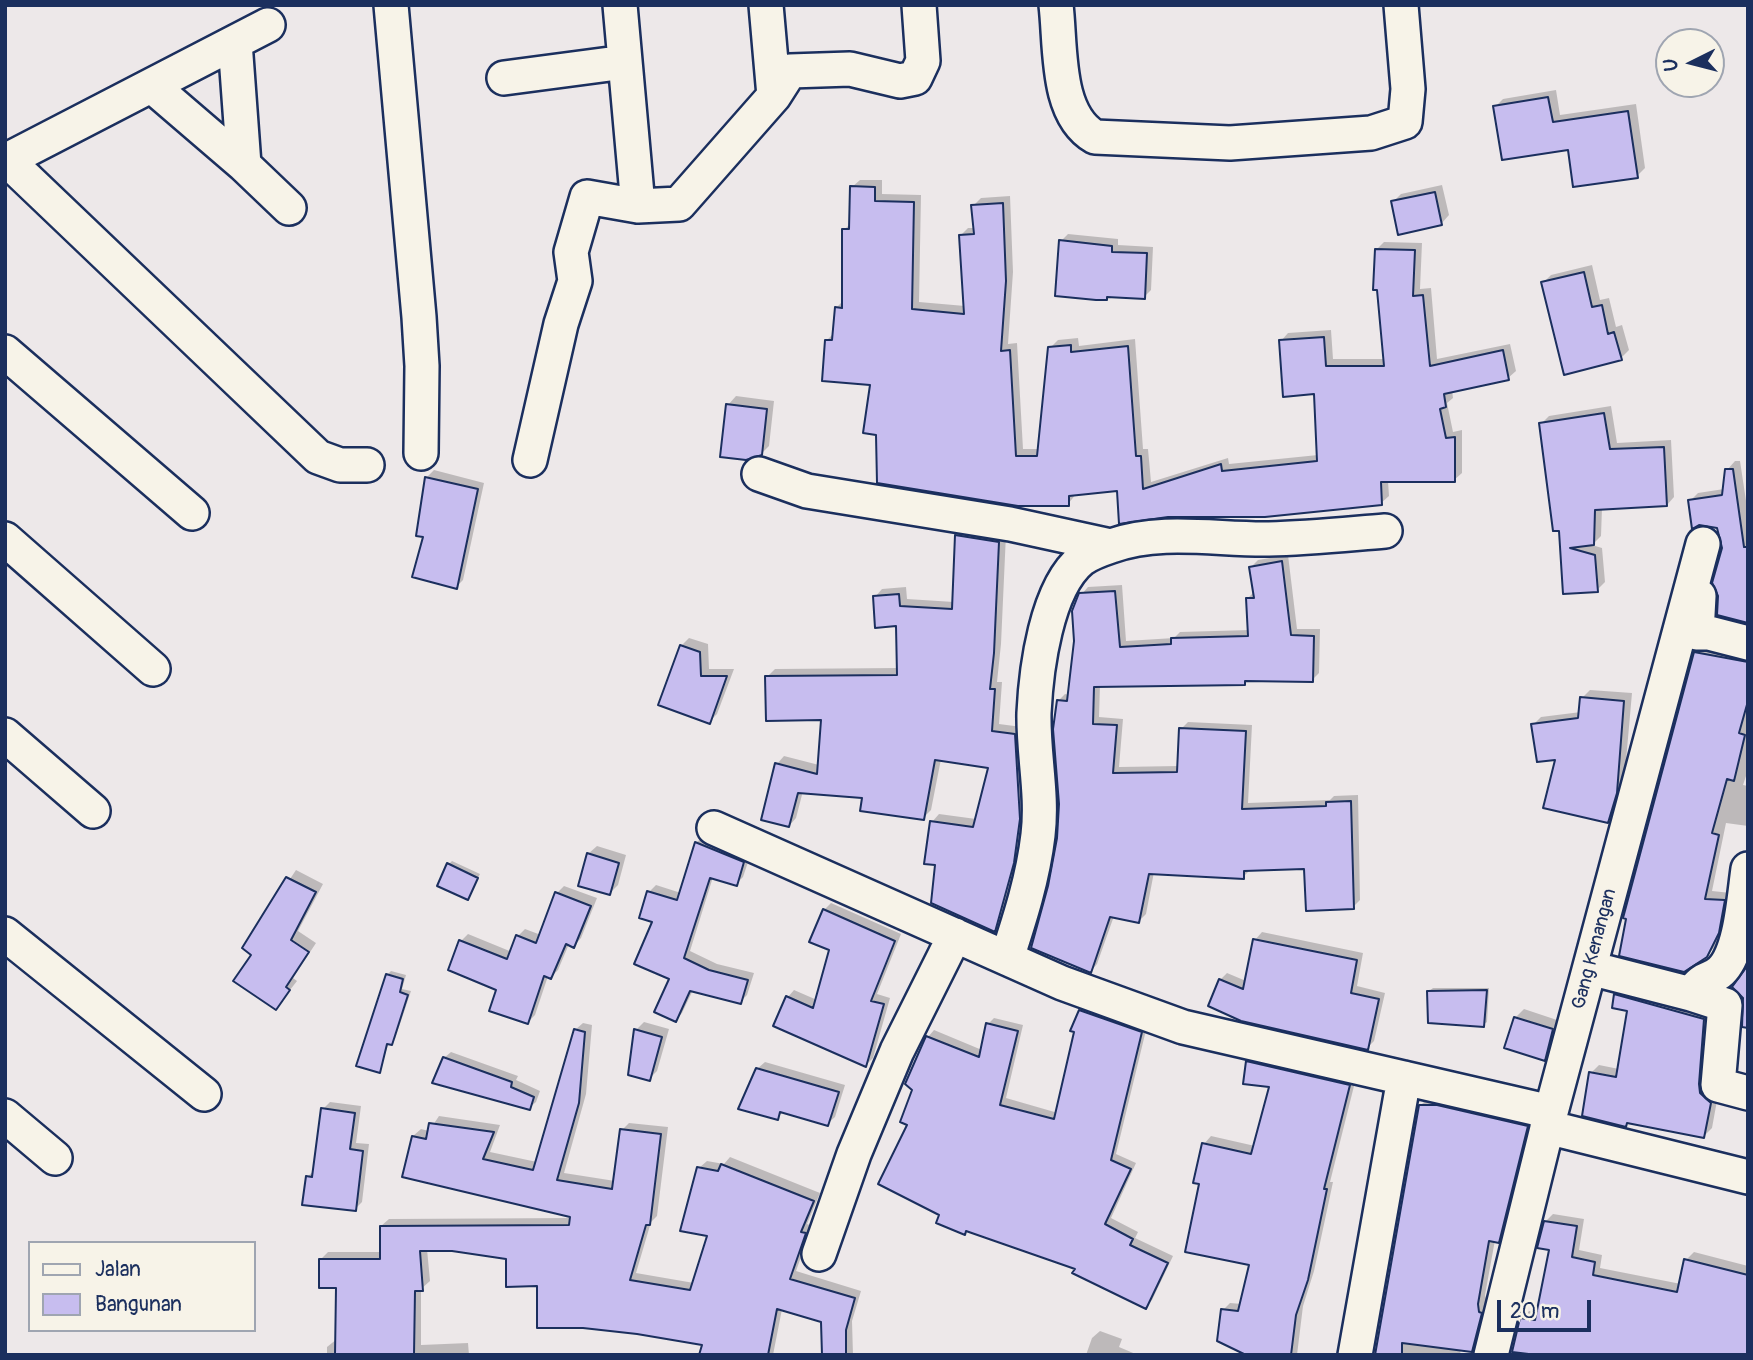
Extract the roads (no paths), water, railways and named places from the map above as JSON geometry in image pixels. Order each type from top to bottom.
[{"type":"street","points":[[391,5],[419,317],[422,366],[421,453]]},
{"type":"street","points":[[620,5],[638,206]]},
{"type":"street","points":[[766,5],[774,96]]},
{"type":"street","points":[[530,460],[561,324],[576,281],[571,252],[587,197],[638,206],[679,204],[774,96],[790,71],[804,68],[850,69],[900,82],[915,78],[923,61],[919,5]]},
{"type":"street","points":[[1056,5],[1066,93],[1074,118],[1084,131],[1095,137],[1230,143],[1371,133],[1405,122],[1408,89],[1401,5]]},
{"type":"street","points":[[268,25],[6,160],[318,457],[340,465],[367,466]]},
{"type":"street","points":[[235,42],[244,164]]},
{"type":"street","points":[[504,78],[625,62]]},
{"type":"street","points":[[152,86],[244,164],[289,208]]},
{"type":"street","points":[[5,352],[191,513]]},
{"type":"street","points":[[759,474],[807,491],[1010,524],[1111,545]]},
{"type":"street","points":[[1007,958],[1029,888],[1038,834],[1040,782],[1034,716],[1040,662],[1057,592],[1082,560],[1111,545],[1145,538],[1194,535],[1267,539],[1385,531]]},
{"type":"street","points":[[5,540],[153,669]]},
{"type":"street","name":"Gang Kenangan","points":[[1491,1355],[1549,1120],[1703,544],[1697,633],[1709,633],[1748,643]]},
{"type":"street","points":[[5,735],[93,811]]},
{"type":"street","points":[[714,828],[1062,983],[1183,1027],[1404,1078],[1748,1177]]},
{"type":"street","points":[[1691,994],[1703,978],[1720,972],[1729,960],[1748,869]]},
{"type":"street","points":[[5,934],[204,1094]]},
{"type":"street","points":[[819,1254],[854,1154],[897,1051],[955,935]]},
{"type":"street","points":[[1590,968],[1725,1005],[1718,1085],[1748,1093]]},
{"type":"street","points":[[1355,1355],[1404,1078]]},
{"type":"street","points":[[5,1116],[55,1158]]}]
